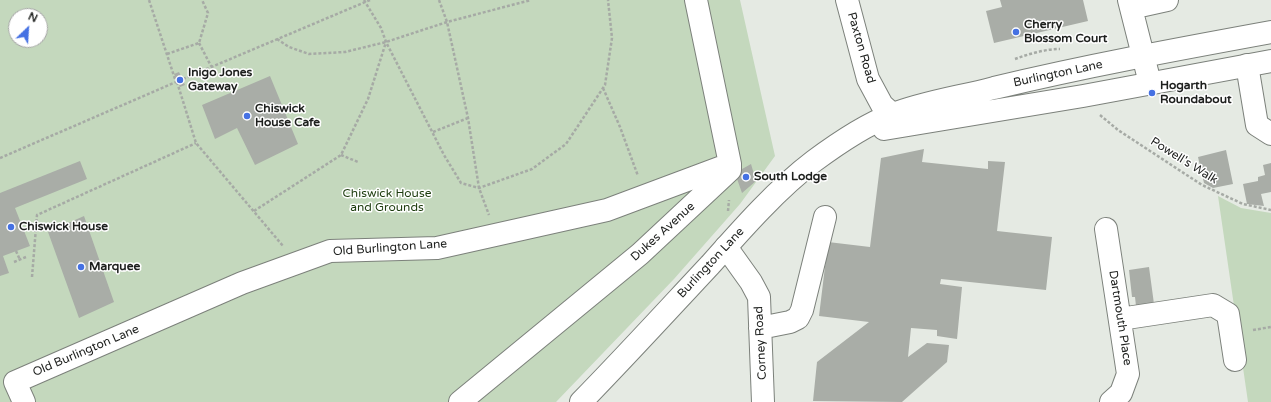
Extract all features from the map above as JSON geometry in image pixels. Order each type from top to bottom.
[{"type":"main road","points":[[696,0],[730,164]]},
{"type":"main road","name":"Paxton Road","points":[[847,0],[868,79],[882,104],[892,114]]},
{"type":"main road","points":[[1167,0],[1130,4],[1146,70],[1229,54],[1271,48]]},
{"type":"main road","name":"Burlington Lane","points":[[852,136],[1083,96],[1146,70],[1271,32]]},
{"type":"main road","name":"Burlington Lane","points":[[581,402],[631,351],[726,247],[793,178],[814,161],[871,124],[892,114],[1036,78],[1246,65],[1271,61]]},
{"type":"main road","points":[[1246,65],[1257,125],[1271,134]]},
{"type":"main road","name":"Old Burlington Lane","points":[[24,402],[15,382],[242,283],[330,251],[437,248],[607,210],[730,164]]},
{"type":"main road","name":"Dukes Avenue","points":[[460,402],[640,254],[730,170],[730,164]]},
{"type":"main road","points":[[760,328],[790,322],[798,318],[802,310],[825,217]]},
{"type":"main road","name":"Dartmouth Place","points":[[1106,229],[1128,374],[1121,393],[1111,402]]},
{"type":"main road","name":"Corney Road","points":[[726,247],[751,282],[759,297],[764,402]]},
{"type":"main road","points":[[1120,319],[1213,305],[1228,314],[1235,360]]},
{"type":"path","points":[[149,0],[196,143],[297,264]]},
{"type":"path","points":[[202,0],[208,13],[199,43],[210,66]]},
{"type":"path","points":[[183,79],[210,66],[370,0]]},
{"type":"path","points":[[439,0],[447,22],[468,118],[479,188],[496,235]]},
{"type":"path","points":[[277,38],[289,47],[309,54],[345,52],[386,42],[447,22],[531,0]]},
{"type":"path","points":[[365,1],[381,28],[386,42],[444,155],[461,183],[479,188],[532,169],[566,144],[605,85],[612,38],[608,0]]},
{"type":"path","points":[[254,211],[341,155],[368,98],[386,42]]},
{"type":"path","points":[[167,54],[199,43]]},
{"type":"path","points":[[0,158],[177,82]]},
{"type":"path","points":[[603,88],[620,127],[646,196]]},
{"type":"path","name":"Powell's Walk","points":[[1094,111],[1118,130],[1202,185],[1243,204],[1271,210]]},
{"type":"path","points":[[433,132],[468,118]]},
{"type":"path","points":[[32,277],[37,215],[196,143]]},
{"type":"path","points":[[341,155],[358,162]]},
{"type":"path","points":[[16,251],[20,260]]},
{"type":"path","points":[[14,262],[26,257]]},
{"type":"path","points":[[1253,330],[1271,327]]},
{"type":"green space","name":"Chiswick House and Grounds","points":[[0,0],[740,0],[775,156],[740,204],[674,279],[556,402],[0,402]]},
{"type":"green space","points":[[1218,196],[1241,208],[1271,213],[1271,402],[1248,402]]},
{"type":"building","name":"Cherry Blossom Court","points":[[1000,0],[1083,0],[1088,21],[994,43],[986,11],[1002,7]]},
{"type":"building","name":"Inigo Jones Gateway","points":[[179,72],[185,85],[180,87],[174,74]]},
{"type":"building","name":"Chiswick House Cafe","points":[[270,76],[298,144],[255,165],[237,128],[215,139],[202,105]]},
{"type":"building","points":[[924,149],[922,162],[988,169],[988,161],[1005,162],[997,231],[1052,237],[1046,290],[941,279],[940,284],[962,287],[957,339],[937,336],[937,330],[911,328],[908,357],[927,343],[949,345],[947,362],[902,402],[813,401],[817,362],[869,322],[819,316],[828,242],[870,247],[881,158]]},
{"type":"building","points":[[1226,150],[1233,184],[1213,188],[1204,183],[1198,157]]},
{"type":"building","name":"Chiswick House","points":[[80,161],[87,179],[15,208],[30,246],[3,256],[9,273],[0,276],[0,193]]},
{"type":"building","points":[[1271,163],[1271,192],[1261,194],[1264,206],[1247,204],[1243,184],[1258,181],[1258,177],[1265,175],[1263,165]]},
{"type":"building","name":"South Lodge","points":[[751,164],[756,181],[742,193],[735,173]]},
{"type":"building","name":"Marquee","points":[[84,216],[114,302],[79,318],[48,232]]},
{"type":"building","points":[[1149,267],[1154,304],[1136,306],[1135,297],[1132,297],[1129,270]]},
{"type":"place","name":"Cherry Blossom Court","points":[[1016,32]]},
{"type":"place","name":"Inigo Jones Gateway","points":[[180,80]]},
{"type":"place","name":"Hogarth Roundabout","points":[[1152,93]]},
{"type":"place","name":"Chiswick House Cafe","points":[[247,116]]},
{"type":"place","name":"South Lodge","points":[[746,177]]},
{"type":"place","name":"Chiswick House","points":[[11,227]]},
{"type":"place","name":"Marquee","points":[[81,267]]}]
